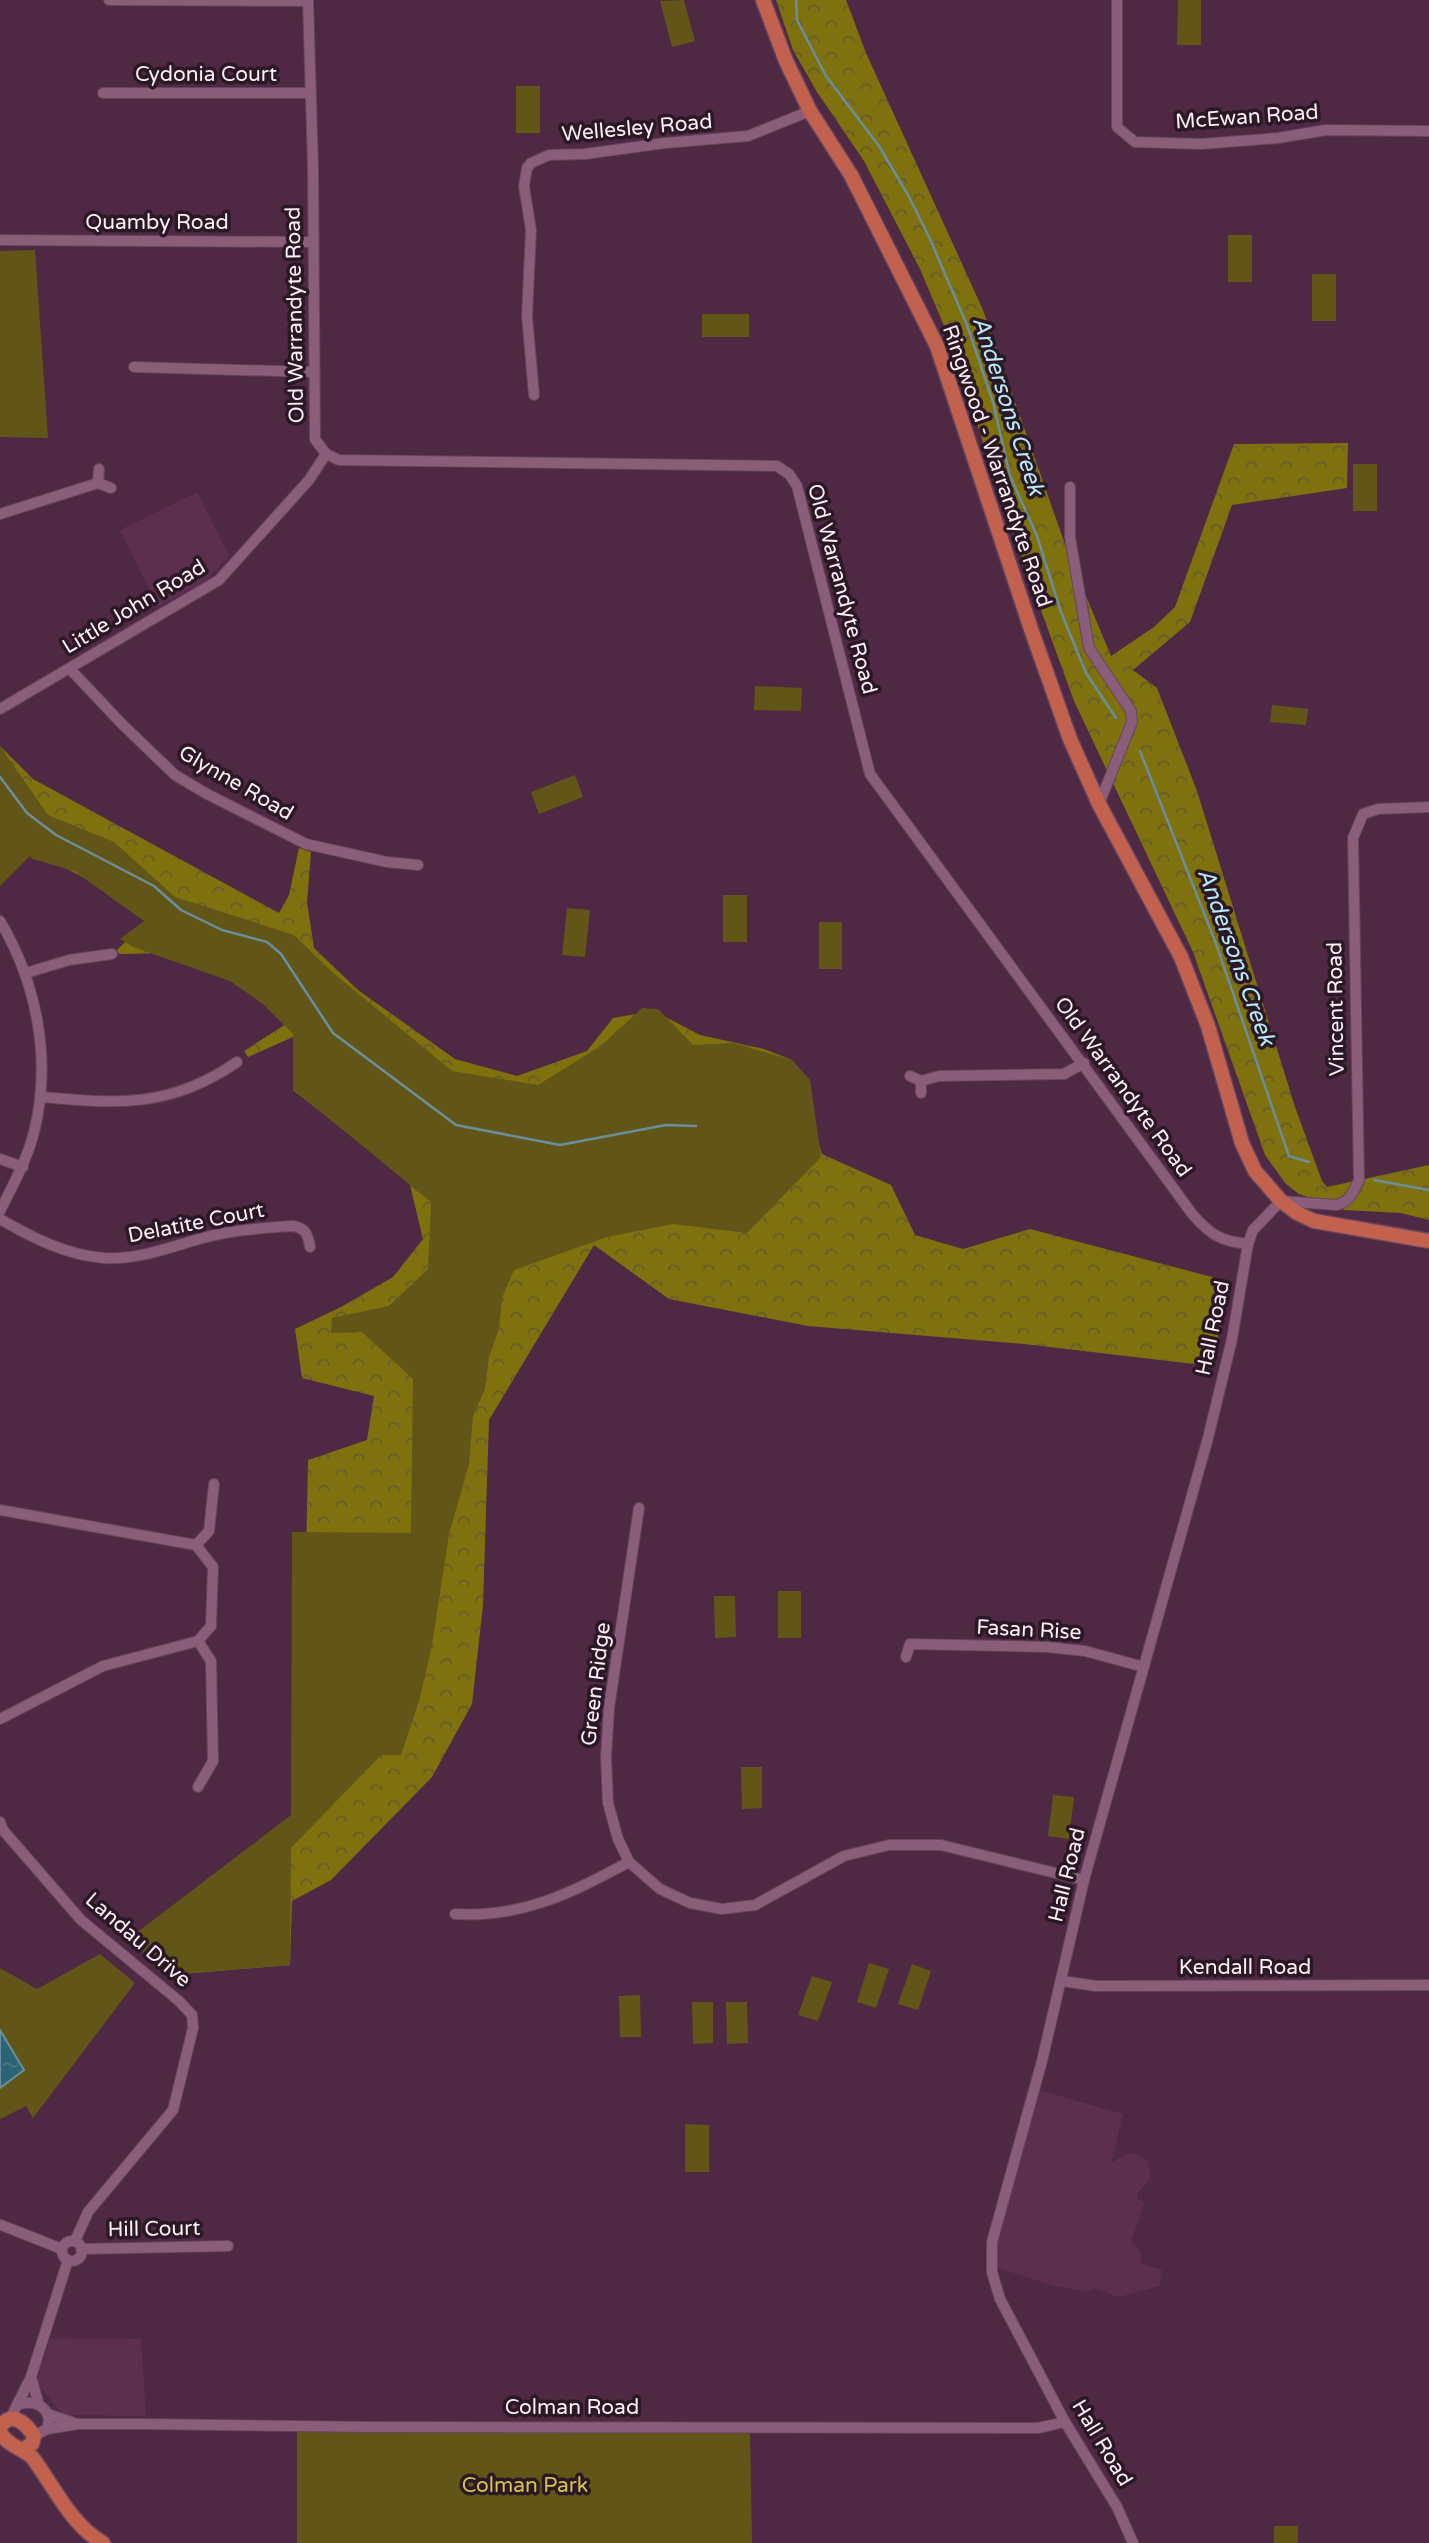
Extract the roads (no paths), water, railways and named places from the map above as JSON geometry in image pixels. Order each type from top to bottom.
[{"type":"main road","name":"Ringwood - Warrandyte Road","points":[[763,0],[786,61],[810,111],[851,175],[937,346],[1070,738],[1099,804],[1181,957],[1208,1026],[1242,1143],[1255,1171],[1281,1201],[1314,1221],[1429,1241]]},
{"type":"main road","points":[[30,2442],[12,2445],[3,2426],[22,2422],[47,2477],[78,2523],[103,2543]]},
{"type":"street","points":[[109,0],[308,1]]},
{"type":"street","name":"McEwan Road","points":[[1117,0],[1117,127],[1135,142],[1201,144],[1278,138],[1326,130],[1429,131]]},
{"type":"street","name":"Old Warrandyte Road","points":[[308,1],[315,439],[326,454],[339,460],[362,462],[777,466],[789,474],[797,486],[870,774],[1193,1215],[1218,1238],[1248,1244]]},
{"type":"street","name":"Cydonia Court","points":[[103,93],[309,93]]},
{"type":"street","name":"Wellesley Road","points":[[534,395],[527,316],[531,230],[524,186],[527,168],[531,163],[549,155],[586,155],[665,143],[748,136],[810,111]]},
{"type":"street","name":"Quamby Road","points":[[0,240],[313,242]]},
{"type":"street","points":[[134,367],[314,372]]},
{"type":"street","name":"Little John Road","points":[[0,709],[219,580],[309,480],[326,454]]},
{"type":"street","points":[[98,483],[99,469]]},
{"type":"street","points":[[0,514],[98,483],[111,488]]},
{"type":"street","name":"Ringwood - Warrandyte Road","points":[[1070,487],[1070,537],[1089,648],[1131,712],[1132,722],[1099,804]]},
{"type":"street","name":"Glynne Road","points":[[70,668],[122,724],[175,775],[207,794],[306,844],[376,860],[418,865]]},
{"type":"street","name":"Vincent Road","points":[[1281,1201],[1337,1205],[1352,1196],[1359,1180],[1353,838],[1363,814],[1378,808],[1429,807]]},
{"type":"street","points":[[0,921],[26,973],[40,1034],[42,1097],[23,1167],[0,1211]]},
{"type":"street","points":[[26,973],[69,960],[112,954]]},
{"type":"street","points":[[42,1097],[119,1103],[149,1100],[174,1094],[216,1077],[237,1062]]},
{"type":"street","points":[[910,1076],[921,1081],[939,1076],[1064,1074],[1084,1063]]},
{"type":"street","points":[[921,1081],[921,1093]]},
{"type":"street","points":[[0,1159],[23,1167]]},
{"type":"street","name":"Hall Road","points":[[1133,2543],[1118,2507],[1065,2422],[999,2298],[992,2272],[992,2242],[1042,2061],[1084,1880],[1214,1413],[1234,1328],[1248,1244],[1253,1230],[1281,1201]]},
{"type":"street","name":"Delatite Court","points":[[0,1219],[31,1237],[68,1252],[105,1258],[142,1255],[214,1235],[282,1227],[302,1228],[308,1235],[310,1247]]},
{"type":"street","points":[[197,1545],[209,1531],[214,1484]]},
{"type":"street","name":"Green Ridge","points":[[629,1862],[618,1839],[608,1803],[607,1757],[609,1708],[639,1508]]},
{"type":"street","points":[[0,1510],[197,1545],[212,1567],[211,1626],[198,1641],[103,1665],[0,1719]]},
{"type":"street","points":[[904,1634],[910,1644],[906,1657]]},
{"type":"street","points":[[198,1641],[211,1661],[213,1761],[198,1787]]},
{"type":"street","name":"Fasan Rise","points":[[910,1644],[1047,1647],[1085,1651],[1144,1667]]},
{"type":"street","name":"Landau Drive","points":[[0,1822],[3,1829],[81,1920],[179,2001],[191,2015],[191,2043],[173,2110],[88,2212],[78,2245]]},
{"type":"street","points":[[455,1914],[476,1915],[528,1907],[565,1896],[629,1862],[660,1889],[690,1903],[722,1909],[755,1905],[844,1856],[889,1845],[940,1845],[1084,1880]]},
{"type":"street","name":"Kendall Road","points":[[1062,1981],[1096,1986],[1429,1985]]},
{"type":"street","points":[[1,2225],[62,2249]]},
{"type":"street","points":[[62,2249],[68,2242],[78,2245],[76,2259],[68,2260]]},
{"type":"street","name":"Hill Court","points":[[78,2245],[228,2246]]},
{"type":"street","points":[[62,2249],[68,2260]]},
{"type":"street","points":[[3,2426],[20,2404],[31,2377],[68,2260]]},
{"type":"street","points":[[31,2377],[39,2405]]},
{"type":"street","points":[[20,2404],[30,2402],[39,2405],[48,2414],[50,2421],[47,2429]]},
{"type":"street","name":"Colman Road","points":[[48,2414],[78,2424]]},
{"type":"street","name":"Colman Road","points":[[30,2442],[47,2429],[78,2424],[1038,2428],[1065,2422]]},
{"type":"water","points":[[0,2030],[24,2070],[0,2088]]},
{"type":"waterway","name":"Andersons Creek","points":[[796,0],[797,20],[826,76],[879,146],[930,239],[967,325],[993,402],[1010,476],[1037,536],[1061,612],[1086,673],[1116,718]]},
{"type":"waterway","name":"Andersons Creek","points":[[1140,751],[1215,941],[1289,1156],[1309,1162]]},
{"type":"waterway","points":[[0,777],[27,813],[56,835],[154,886],[181,910],[222,930],[267,942],[281,954],[333,1033],[456,1125],[560,1145],[666,1125],[696,1126]]},
{"type":"waterway","name":"Andersons Creek","points":[[1374,1180],[1429,1190]]},
{"type":"park label","name":"Colman Park","points":[[525,2485]]}]
